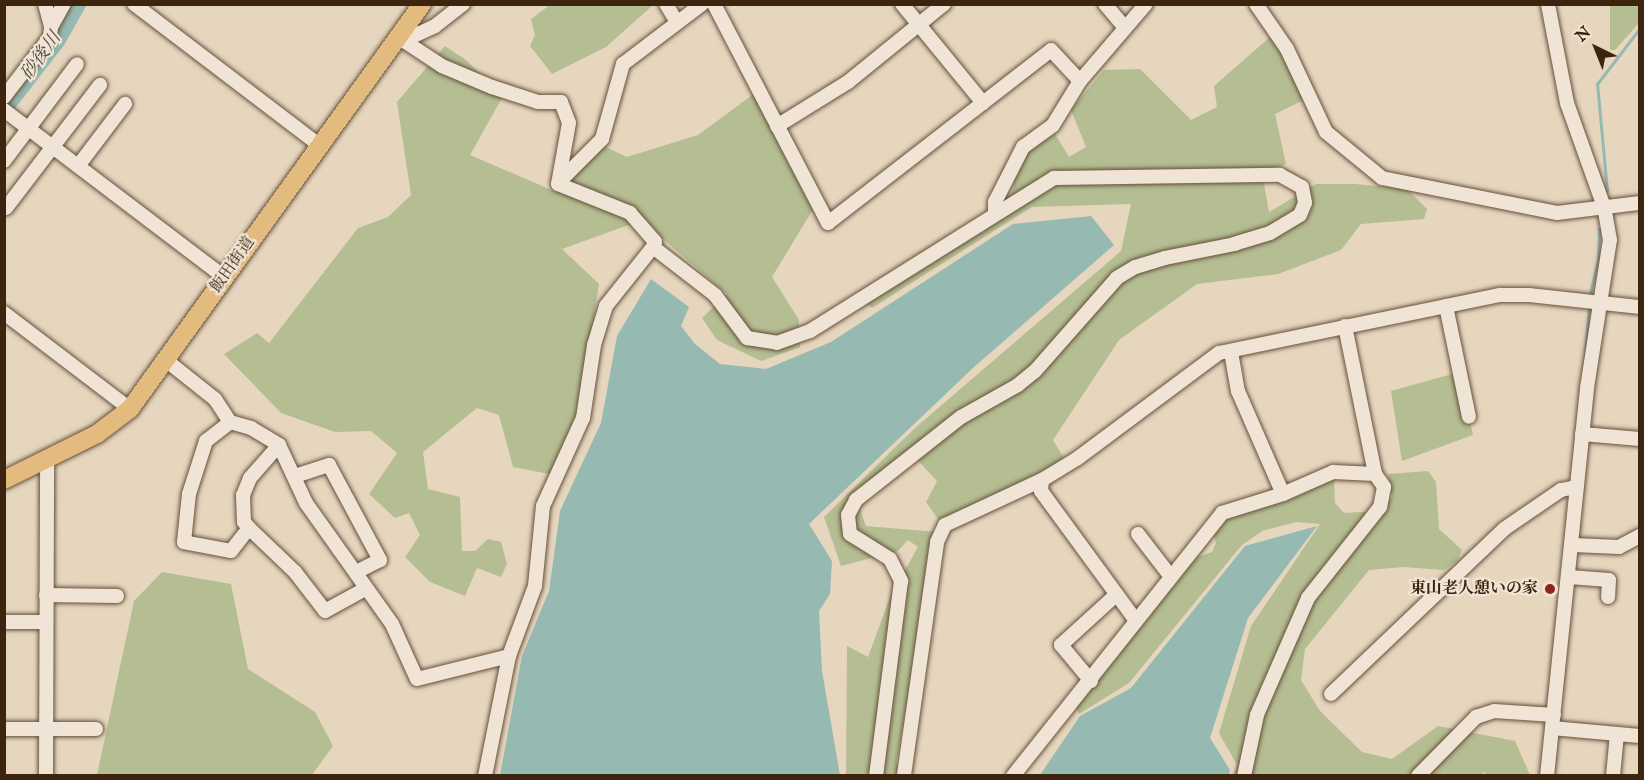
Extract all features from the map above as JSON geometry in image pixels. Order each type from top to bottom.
[{"type":"main road","name":"飯田街道","points":[[4,480],[97,434],[130,409],[167,361],[318,144],[401,39],[422,4]]},
{"type":"street","points":[[4,97],[50,37],[51,27],[45,4]]},
{"type":"street","points":[[51,27],[64,4]]},
{"type":"street","points":[[134,4],[318,144]]},
{"type":"street","points":[[401,39],[435,26],[463,4]]},
{"type":"street","points":[[666,4],[677,22]]},
{"type":"street","points":[[558,184],[602,140],[623,64],[702,4]]},
{"type":"street","points":[[714,4],[828,223],[1051,50],[1080,81]]},
{"type":"street","points":[[902,4],[982,103]]},
{"type":"street","points":[[777,126],[848,82],[944,4]]},
{"type":"street","points":[[1105,4],[1125,28]]},
{"type":"street","points":[[995,214],[995,202],[1023,147],[1053,125],[1080,81],[1146,4]]},
{"type":"street","points":[[1256,4],[1287,49],[1326,132],[1382,178],[1557,213],[1640,203]]},
{"type":"street","points":[[1547,776],[1573,545],[1582,434],[1599,303],[1610,252],[1604,207],[1567,103],[1548,4]]},
{"type":"street","points":[[401,39],[442,66],[492,87],[538,102],[561,102],[569,123],[558,184]]},
{"type":"street","points":[[4,161],[77,64]]},
{"type":"street","points":[[6,208],[100,85]]},
{"type":"street","points":[[78,166],[125,104]]},
{"type":"street","points":[[9,114],[224,277]]},
{"type":"street","points":[[653,247],[715,296],[747,338],[777,343],[810,331],[995,214],[1064,176],[1280,176],[1297,181],[1306,196],[1300,215],[1270,233],[1165,258],[1135,267],[1117,278],[1035,371],[1018,386],[961,417],[856,500],[848,515],[850,534],[890,559],[901,581],[876,776]]},
{"type":"street","points":[[485,776],[509,656],[535,586],[543,506],[583,418],[594,345],[606,306],[655,242],[630,213],[558,184]]},
{"type":"street","points":[[904,775],[939,535],[945,525],[1042,480],[1078,458],[1219,353],[1345,326],[1510,295],[1640,307]]},
{"type":"street","points":[[1446,306],[1469,417]]},
{"type":"street","points":[[4,313],[130,409]]},
{"type":"street","points":[[1244,776],[1257,715],[1308,598],[1380,507],[1384,487],[1375,474],[1345,326]]},
{"type":"street","points":[[1231,352],[1238,391],[1283,494]]},
{"type":"street","points":[[167,361],[215,399],[230,423],[251,428],[279,445],[306,503],[392,624],[417,679],[509,656]]},
{"type":"street","points":[[230,423],[206,441],[198,458],[182,539],[227,553],[249,528]]},
{"type":"street","points":[[1582,434],[1640,439]]},
{"type":"street","points":[[279,445],[261,463],[243,495],[244,522],[295,572],[325,611],[365,589]]},
{"type":"street","points":[[46,776],[47,459]]},
{"type":"street","points":[[295,476],[329,465],[380,560],[356,573]]},
{"type":"street","points":[[1013,776],[1069,702],[1091,681],[1222,513],[1283,494],[1333,472],[1375,474]]},
{"type":"street","points":[[1042,480],[1041,491],[1136,621]]},
{"type":"street","points":[[1331,694],[1504,529],[1561,490],[1577,487]]},
{"type":"street","points":[[1138,534],[1171,577]]},
{"type":"street","points":[[1573,545],[1619,547],[1640,536]]},
{"type":"street","points":[[1569,577],[1609,580],[1608,597]]},
{"type":"street","points":[[1091,681],[1061,645],[1116,595]]},
{"type":"street","points":[[46,596],[117,596]]},
{"type":"street","points":[[4,621],[46,622]]},
{"type":"street","points":[[1418,776],[1476,717],[1494,711],[1617,734],[1640,736]]},
{"type":"street","points":[[4,729],[96,729]]},
{"type":"street","points":[[1614,776],[1617,734]]},
{"type":"green space","points":[[551,4],[653,5],[606,47],[552,74],[530,46],[535,35],[531,19]]},
{"type":"green space","points":[[1610,5],[1639,5],[1639,23],[1615,50],[1610,50]]},
{"type":"green space","points":[[1270,37],[1308,98],[1275,114],[1286,164],[1262,173],[1269,212],[1316,184],[1355,184],[1407,189],[1427,209],[1424,219],[1361,224],[1341,250],[1278,274],[1197,284],[1119,340],[1053,440],[1065,460],[940,522],[926,502],[937,481],[911,453],[859,507],[866,526],[938,532],[896,764],[905,775],[846,775],[847,646],[868,657],[890,597],[918,547],[908,540],[898,551],[841,566],[824,517],[915,428],[1121,251],[1131,204],[1032,207],[872,308],[864,302],[1008,210],[1014,185],[1010,162],[1055,134],[1069,157],[1086,147],[1071,110],[1104,70],[1140,69],[1191,120],[1217,107],[1214,86]]},
{"type":"green space","points":[[445,46],[466,60],[503,96],[470,155],[556,192],[604,146],[627,157],[698,135],[755,93],[815,206],[772,277],[799,320],[800,347],[761,361],[717,340],[702,318],[727,294],[662,238],[645,219],[562,249],[599,284],[579,414],[549,474],[513,467],[499,415],[477,408],[423,452],[428,489],[460,497],[462,551],[475,551],[488,539],[501,542],[507,564],[501,577],[477,568],[465,596],[430,582],[405,557],[420,535],[409,513],[395,518],[369,494],[397,453],[371,431],[335,432],[281,413],[224,354],[257,333],[269,343],[358,228],[388,217],[411,195],[397,102]]},
{"type":"green space","points":[[1459,372],[1473,435],[1402,461],[1391,391]]},
{"type":"green space","points":[[1428,471],[1436,482],[1439,529],[1462,550],[1457,561],[1444,570],[1403,567],[1369,570],[1305,649],[1301,680],[1320,711],[1362,752],[1392,759],[1438,726],[1515,741],[1530,775],[1483,775],[1486,771],[1478,776],[1233,775],[1237,765],[1219,733],[1251,626],[1320,524],[1296,522],[1262,531],[1241,546],[1129,683],[1079,714],[1075,706],[1194,558],[1212,552],[1216,543],[1213,533],[1233,512],[1283,499],[1334,480],[1335,503],[1344,513],[1381,511],[1392,497],[1388,474]]},
{"type":"green space","points":[[162,572],[231,584],[248,669],[315,712],[333,746],[312,775],[97,775],[134,601]]},
{"type":"water","points":[[1091,216],[1114,245],[974,367],[809,524],[832,561],[830,594],[819,611],[822,671],[840,775],[500,775],[522,656],[549,591],[560,511],[601,423],[617,336],[651,279],[689,307],[681,326],[695,344],[720,364],[766,369],[831,342],[1013,224]]},
{"type":"water","points":[[1317,526],[1248,618],[1210,738],[1230,770],[1229,775],[1040,775],[1080,716],[1131,688],[1245,546]]},
{"type":"waterway","name":"砂後川","points":[[4,108],[56,41],[77,4]]},
{"type":"waterway","points":[[1607,191],[1597,84],[1640,28]]},
{"type":"waterway","points":[[1589,298],[1598,259],[1599,229]]},
{"type":"waterway","points":[[1584,367],[1589,305]]},
{"type":"place","name":"東山老人憩いの家","points":[[1550,589]]}]
